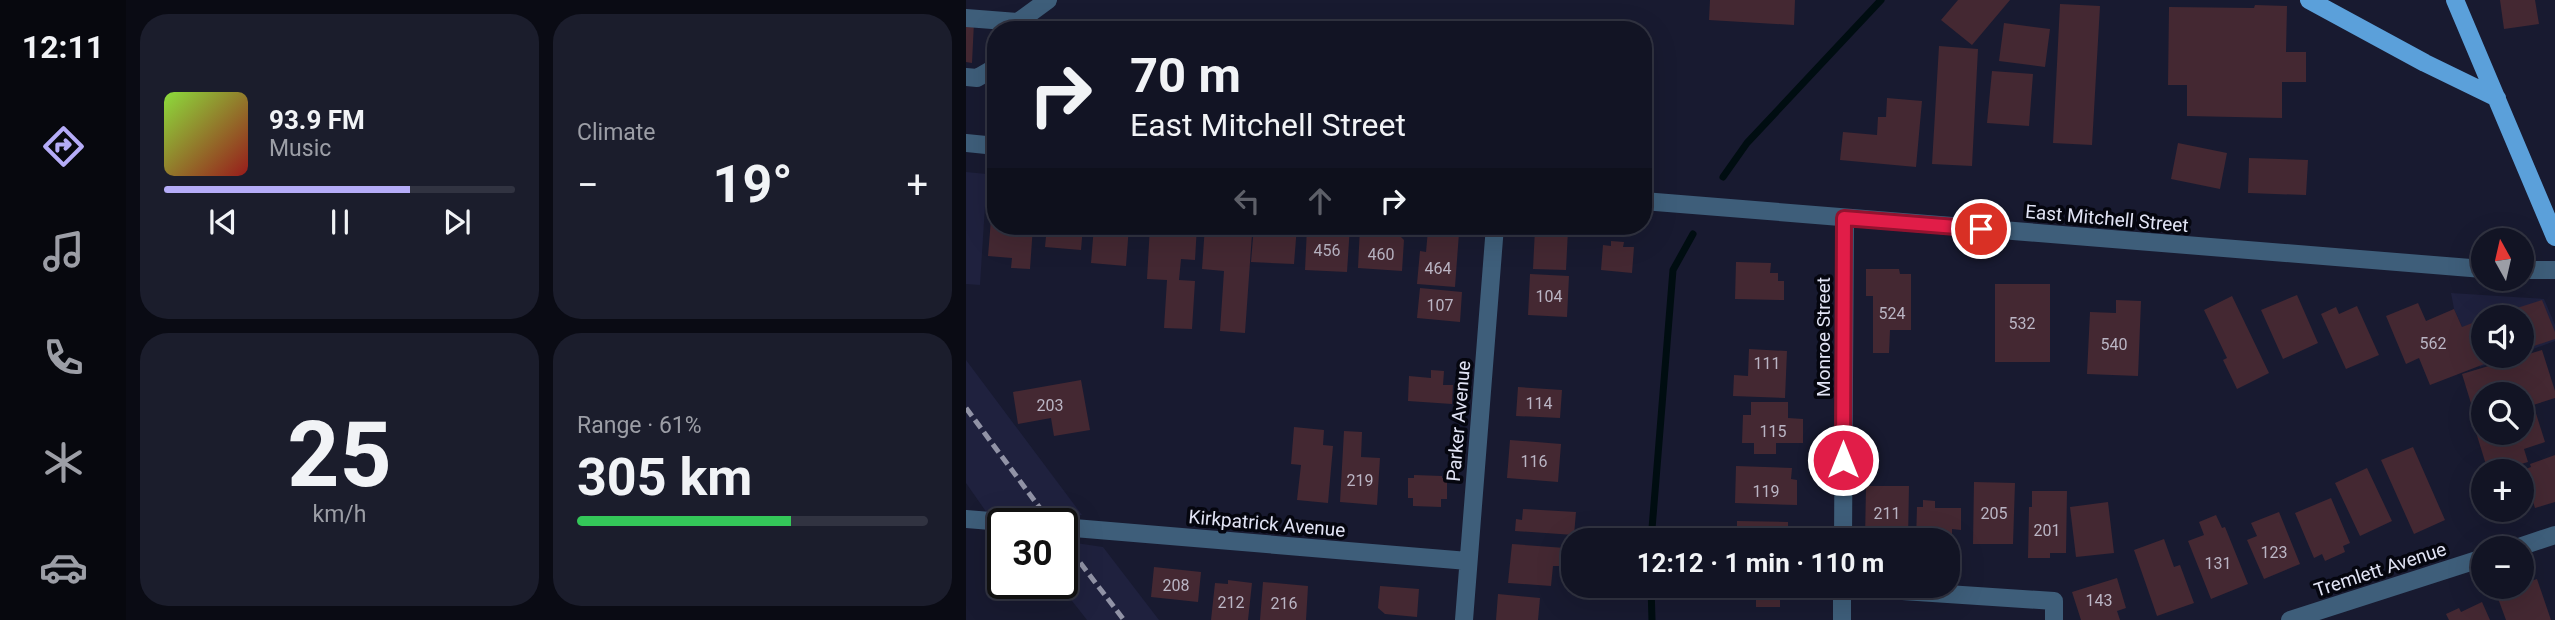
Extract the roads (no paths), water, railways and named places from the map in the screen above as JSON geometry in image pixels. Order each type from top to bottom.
[{"type":"main road","points":[[2309,0],[2425,63],[2497,98]]},
{"type":"main road","points":[[2455,0],[2555,237]]},
{"type":"street","points":[[1022,21],[1048,0]]},
{"type":"street","points":[[966,18],[987,21]]},
{"type":"street","points":[[966,77],[976,78],[987,72]]},
{"type":"street","points":[[966,143],[987,145]]},
{"type":"street","name":"East Mitchell Street","points":[[1652,202],[2471,268]]},
{"type":"street","name":"Monroe Street","points":[[1843,528],[1844,218]]},
{"type":"street","name":"Parker Avenue","points":[[1464,620],[1494,235]]},
{"type":"street","points":[[2534,270],[2555,270]]},
{"type":"street","points":[[966,519],[987,521]]},
{"type":"street","name":"Kirkpatrick Avenue","points":[[1078,528],[1468,561]]},
{"type":"street","points":[[2534,542],[2555,536]]},
{"type":"street","name":"Tremlett Avenue","points":[[2290,620],[2471,562]]},
{"type":"street","points":[[1960,595],[2054,601],[2054,620]]},
{"type":"street","points":[[1842,620],[1843,598]]},
{"type":"waterway","points":[[1723,177],[1747,143],[1881,0]]},
{"type":"waterway","points":[[1652,528],[1673,270],[1693,234]]},
{"type":"waterway","points":[[1651,598],[1652,620]]},
{"type":"railway","points":[[966,408],[1040,508]]},
{"type":"railway","points":[[1078,560],[1124,620]]}]
